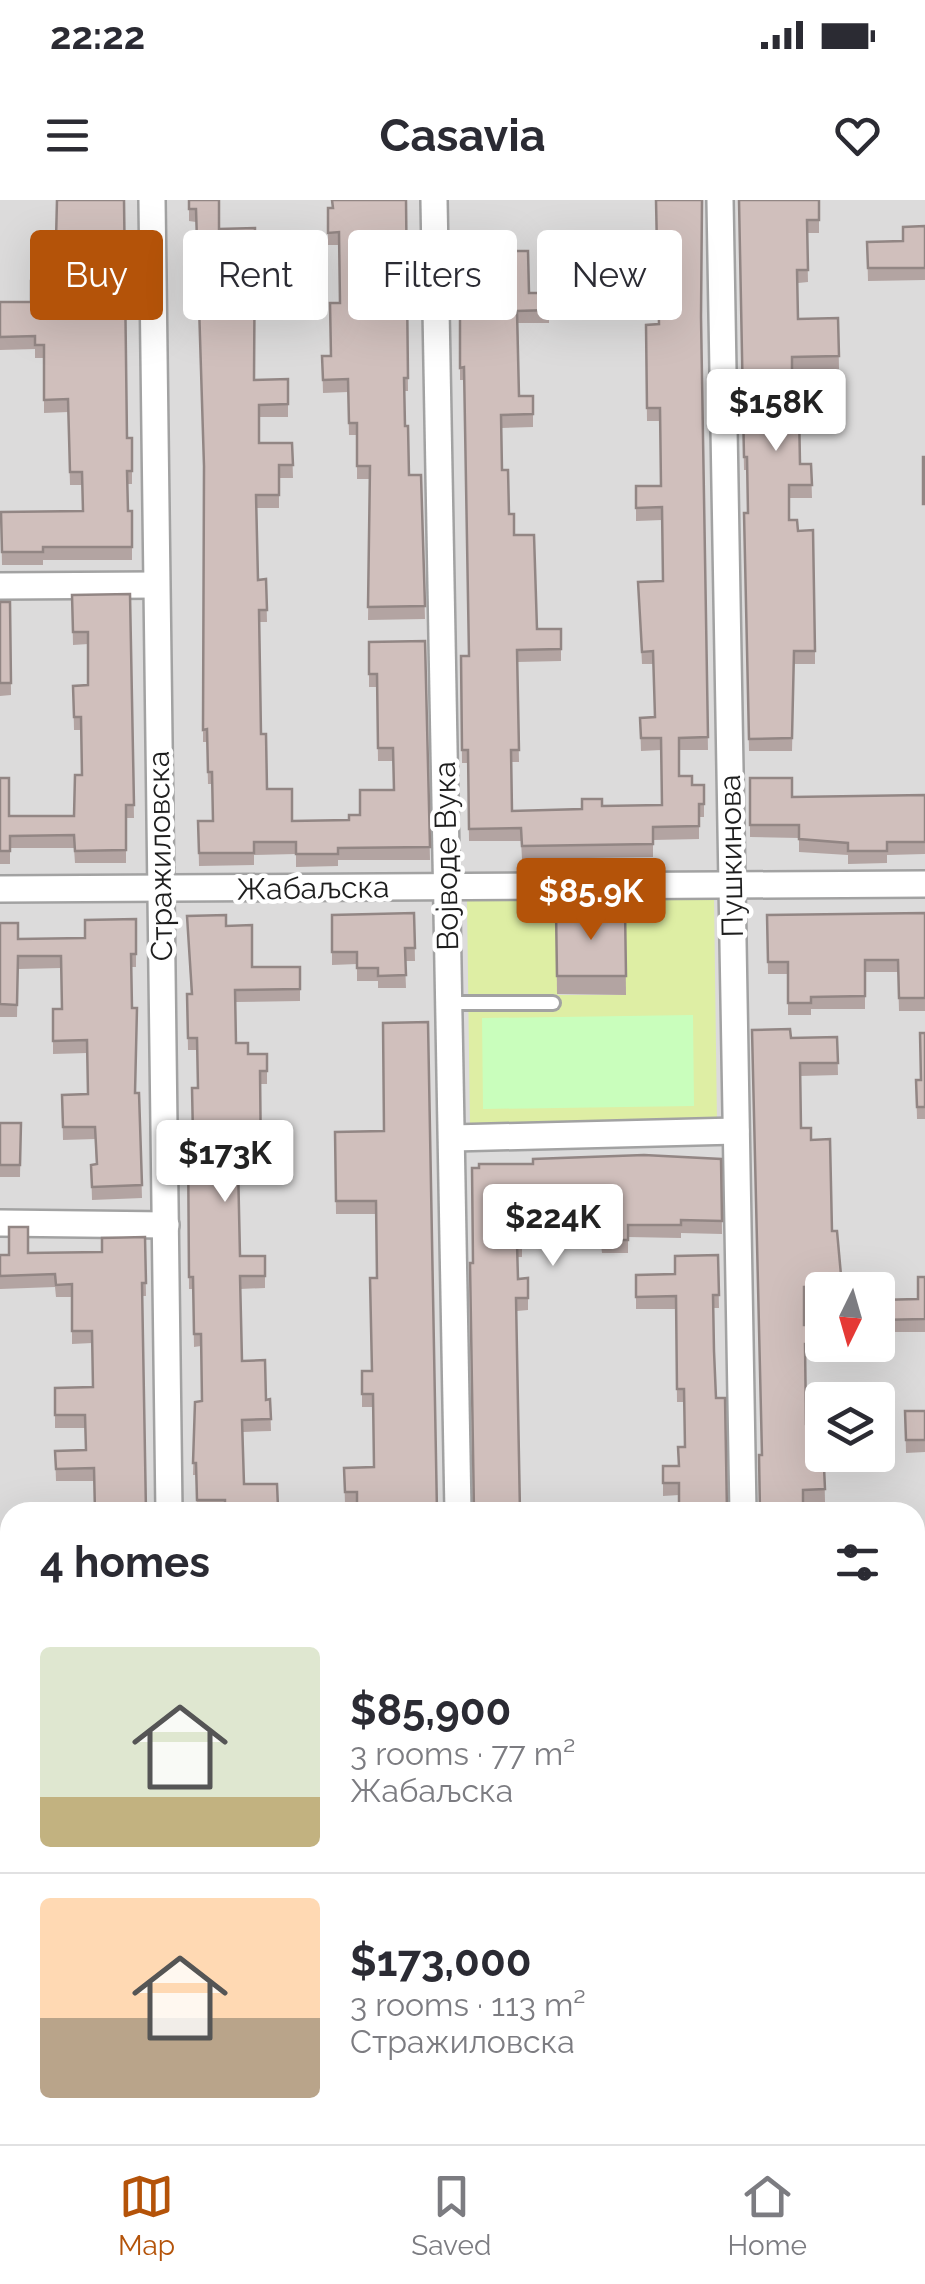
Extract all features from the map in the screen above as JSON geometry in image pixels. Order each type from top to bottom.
[{"type":"street","name":"Стражиловска","points":[[152,200],[169,1502]]},
{"type":"street","name":"Војводе Вука","points":[[434,200],[458,1502]]},
{"type":"street","name":"Пушкинова","points":[[720,200],[743,1502]]},
{"type":"street","points":[[0,586],[156,585]]},
{"type":"street","name":"Жабаљска","points":[[0,890],[925,884]]},
{"type":"street","points":[[453,1138],[736,1131]]},
{"type":"street","points":[[0,1223],[166,1225]]},
{"type":"street","points":[[162,2144],[174,2144]]},
{"type":"lane","points":[[449,1004],[553,1003]]},
{"type":"shaded area","points":[[0,200],[925,200],[925,1502],[0,1502]]},
{"type":"shaded area","points":[[624,899],[625,928],[556,928],[556,900]]},
{"type":"green space","points":[[714,898],[717,1123],[470,1126],[467,901],[556,900],[558,995],[625,995],[624,899]]},
{"type":"green space","points":[[693,1015],[694,1106],[483,1109],[482,1018]]},
{"type":"building","points":[[57,200],[124,200],[124,230],[56,230]]},
{"type":"building","points":[[189,200],[219,200],[219,229],[255,230],[197,230],[196,209],[189,209]]},
{"type":"building","points":[[332,200],[406,200],[406,230],[348,230],[348,320],[407,320],[405,426],[409,475],[421,475],[425,606],[368,607],[370,466],[357,466],[357,423],[349,423],[348,379],[323,380],[322,356],[331,356],[330,303],[340,303],[339,232],[328,233],[328,208],[333,208]]},
{"type":"building","points":[[656,200],[702,200],[708,737],[679,738],[679,776],[692,776],[692,785],[704,785],[704,804],[699,804],[699,826],[653,827],[653,844],[522,846],[521,828],[469,829],[468,750],[462,750],[461,656],[469,656],[460,320],[517,320],[517,311],[519,396],[533,396],[533,414],[501,415],[502,470],[508,470],[509,514],[514,514],[514,535],[534,535],[537,629],[561,629],[561,649],[517,650],[519,750],[511,750],[512,811],[582,809],[582,799],[602,799],[602,806],[662,805],[661,738],[641,738],[640,718],[655,717],[653,651],[642,652],[638,582],[663,581],[662,507],[636,508],[636,486],[661,486],[660,408],[647,408],[646,325],[659,324],[659,320],[682,320],[682,230],[657,230]]},
{"type":"building","points":[[739,200],[819,200],[819,220],[807,220],[808,270],[797,270],[798,319],[838,318],[839,356],[792,357],[792,391],[810,391],[811,409],[799,410],[800,464],[811,464],[812,485],[789,485],[789,520],[797,520],[798,531],[813,530],[815,651],[794,651],[792,738],[749,739],[744,513],[748,513],[747,457]]},
{"type":"building","points":[[925,226],[925,268],[868,268],[867,242],[903,241],[903,227]]},
{"type":"building","points":[[517,251],[528,251],[529,293],[537,293],[537,310],[517,311]]},
{"type":"building","points":[[0,302],[30,302],[30,320],[126,320],[127,438],[132,438],[132,471],[127,471],[132,547],[43,547],[43,552],[2,552],[1,512],[83,511],[82,472],[70,472],[68,399],[44,400],[44,345],[35,345],[35,336],[0,337]]},
{"type":"building","points":[[199,320],[254,320],[254,380],[288,379],[288,404],[259,405],[259,443],[292,443],[293,465],[279,465],[279,495],[256,495],[258,580],[266,579],[267,610],[259,610],[261,734],[266,734],[267,789],[292,789],[292,821],[349,820],[349,815],[360,815],[360,790],[394,790],[393,748],[378,748],[377,674],[369,674],[369,642],[425,641],[430,847],[338,848],[338,854],[296,854],[296,842],[254,842],[254,853],[199,853],[198,821],[213,821],[212,772],[208,772],[207,729],[203,730],[204,466]]},
{"type":"building","points":[[925,457],[925,504],[923,504]]},
{"type":"building","points":[[130,594],[134,805],[126,805],[126,850],[75,851],[74,835],[10,836],[10,851],[0,851],[0,778],[9,778],[9,816],[74,816],[75,775],[82,775],[81,717],[74,717],[73,686],[88,685],[88,632],[73,632],[72,595]]},
{"type":"building","points":[[0,602],[10,602],[11,683],[0,683]]},
{"type":"building","points":[[750,778],[792,778],[792,797],[925,795],[925,842],[887,842],[887,851],[848,851],[848,843],[799,839],[799,825],[750,825]]},
{"type":"building","points":[[625,909],[626,976],[557,976],[556,910]]},
{"type":"building","points":[[414,913],[415,948],[405,948],[406,975],[378,976],[378,968],[357,968],[357,952],[332,952],[332,915]]},
{"type":"building","points":[[925,913],[925,998],[899,998],[898,960],[865,960],[865,996],[811,997],[811,1003],[788,1003],[788,962],[768,962],[767,915]]},
{"type":"building","points":[[226,915],[226,926],[252,925],[252,967],[300,967],[300,989],[235,990],[236,1043],[248,1043],[248,1054],[267,1054],[267,1071],[260,1071],[261,1165],[238,1165],[240,1256],[265,1256],[265,1276],[240,1276],[242,1361],[265,1360],[266,1400],[270,1399],[271,1419],[242,1420],[244,1484],[277,1484],[278,1502],[197,1500],[193,1463],[195,1402],[202,1401],[201,1334],[194,1334],[193,1277],[189,1277],[188,1136],[193,1136],[192,1088],[198,1088],[197,1038],[188,1038],[187,994],[192,994],[187,916]]},
{"type":"building","points":[[136,919],[136,954],[131,954],[132,1008],[137,1008],[135,1093],[139,1093],[142,1185],[92,1187],[91,1165],[97,1164],[95,1127],[63,1127],[62,1095],[88,1094],[87,1040],[53,1041],[53,1009],[62,1009],[61,956],[18,956],[17,1005],[0,1004],[0,923],[18,923],[18,939],[85,938],[85,920]]},
{"type":"building","points":[[428,1022],[437,1502],[357,1502],[357,1492],[345,1492],[344,1468],[374,1467],[373,1394],[362,1394],[362,1371],[372,1371],[370,1278],[377,1278],[376,1201],[336,1201],[335,1132],[384,1131],[383,1023]]},
{"type":"building","points":[[790,1029],[791,1038],[837,1037],[838,1063],[800,1063],[801,1128],[811,1128],[811,1140],[830,1139],[832,1231],[837,1231],[841,1272],[805,1272],[805,1472],[824,1472],[825,1489],[803,1490],[803,1502],[760,1502],[752,1030]]},
{"type":"building","points":[[920,1033],[925,1033],[925,1107],[917,1107]]},
{"type":"building","points":[[0,1123],[21,1123],[20,1165],[0,1165]]},
{"type":"building","points":[[644,1155],[721,1159],[722,1221],[628,1225],[628,1240],[602,1240],[601,1232],[522,1233],[522,1244],[517,1244],[518,1279],[528,1278],[528,1298],[516,1298],[520,1502],[474,1502],[472,1168],[479,1168],[479,1164],[533,1164],[533,1159]]},
{"type":"building","points":[[9,1227],[28,1227],[28,1253],[102,1252],[102,1238],[145,1237],[146,1283],[142,1283],[146,1502],[95,1502],[94,1468],[56,1469],[55,1451],[86,1450],[85,1415],[55,1415],[55,1388],[93,1387],[92,1331],[72,1331],[72,1284],[56,1285],[55,1274],[0,1276],[0,1255],[9,1255]]},
{"type":"building","points":[[718,1255],[719,1295],[713,1295],[714,1351],[716,1398],[725,1398],[727,1502],[679,1502],[679,1483],[663,1483],[663,1466],[679,1466],[678,1447],[685,1447],[684,1389],[677,1389],[676,1296],[636,1297],[636,1275],[675,1274],[675,1256]]},
{"type":"building","points":[[918,1277],[925,1277],[925,1319],[895,1320],[895,1300],[918,1299]]},
{"type":"building","points":[[905,1411],[925,1411],[925,1440],[906,1440]]}]
